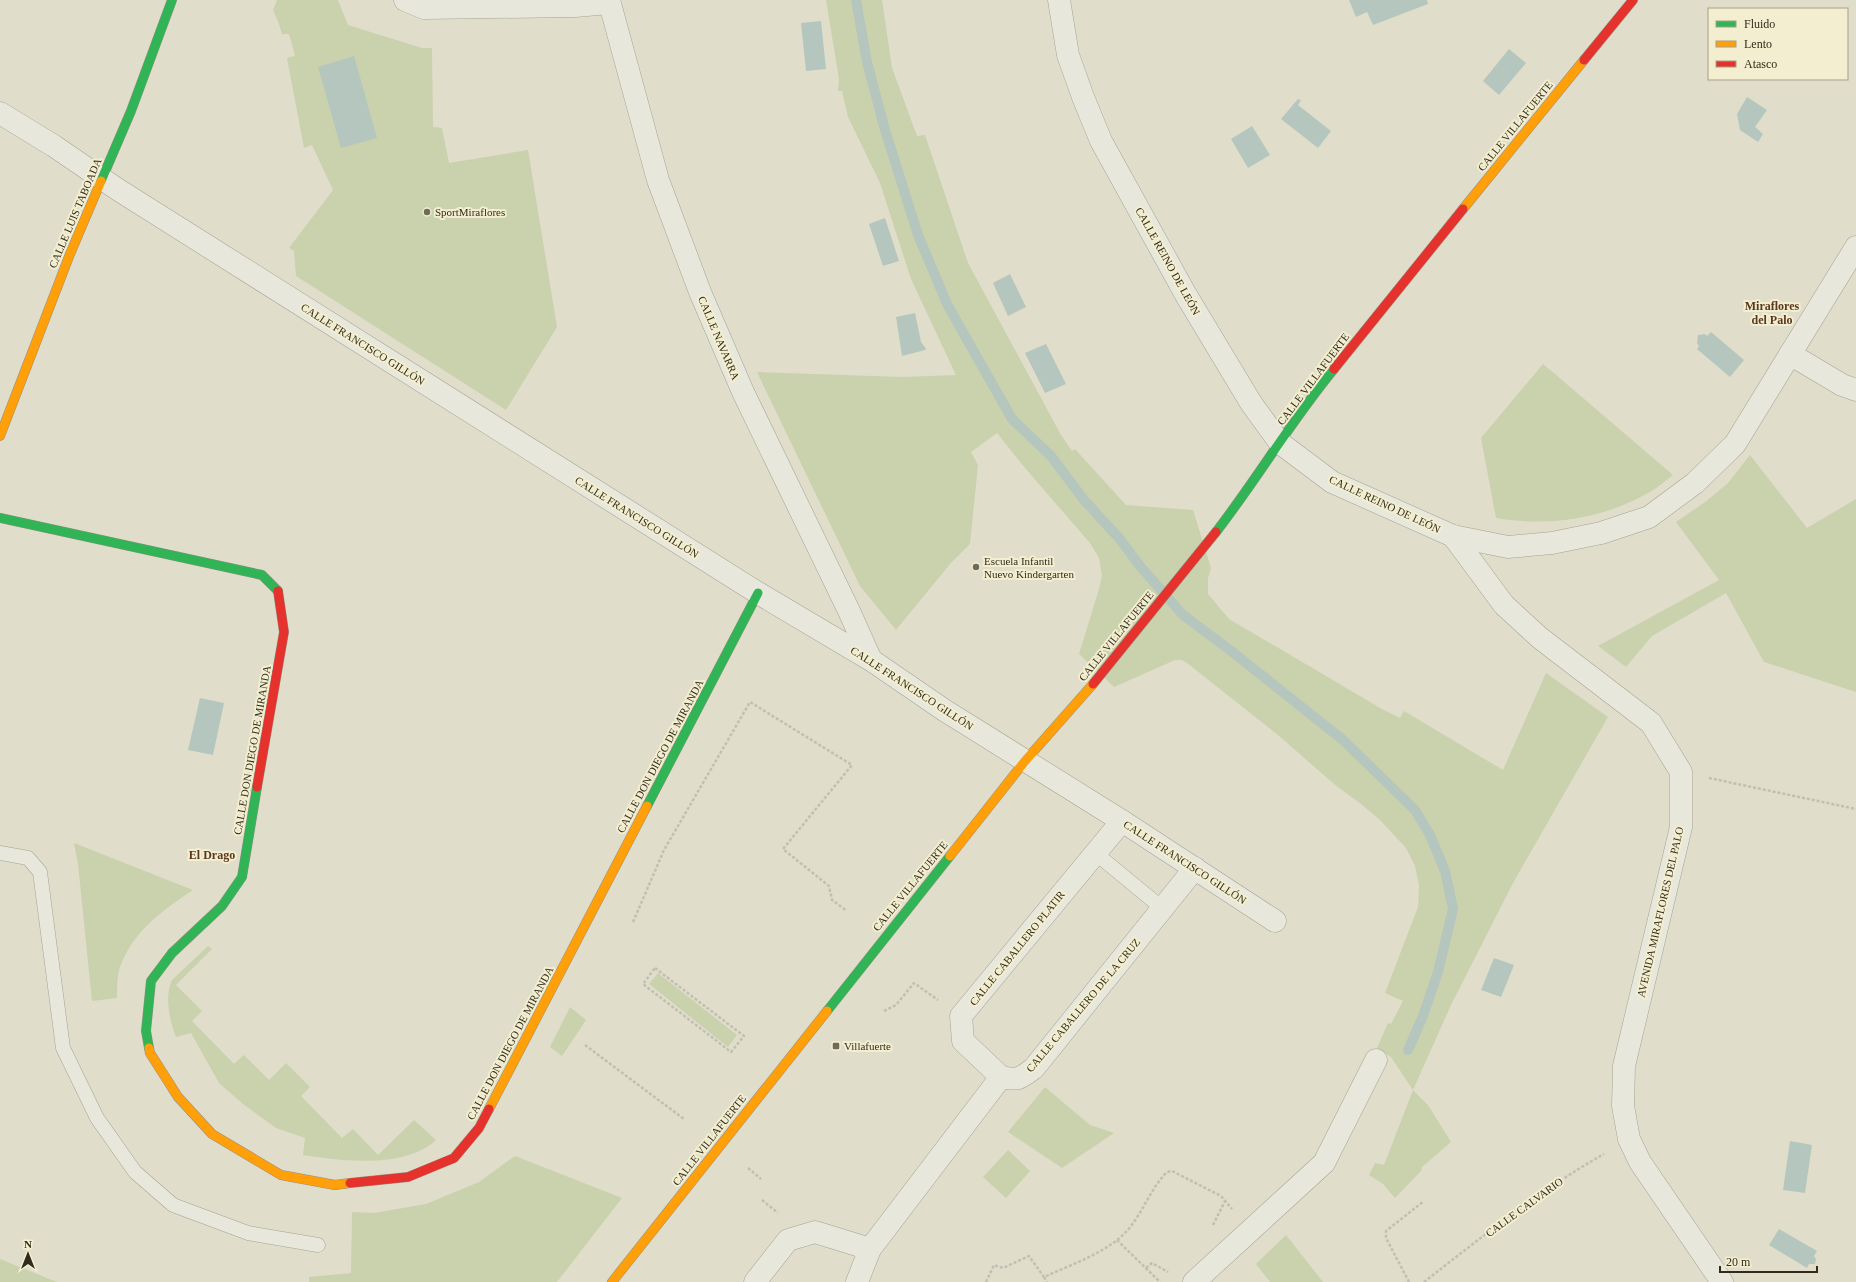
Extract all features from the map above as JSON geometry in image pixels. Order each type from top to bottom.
[{"type":"street","name":"CALLE LUIS TABOADA","points":[[0,436],[70,254],[131,111],[172,0]]},
{"type":"street","points":[[404,0],[424,8],[575,6],[610,2]]},
{"type":"street","name":"CALLE REINO DE LEÓN","points":[[1059,0],[1068,55],[1101,140],[1186,295],[1251,403],[1280,443],[1332,482],[1453,536],[1508,547],[1552,543],[1601,533],[1649,517],[1695,483],[1735,444],[1856,247]]},
{"type":"street","name":"CALLE VILLAFUERTE","points":[[612,1282],[1025,761],[1101,675],[1204,547],[1244,496],[1311,397],[1633,0]]},
{"type":"street","name":"CALLE NAVARRA","points":[[610,2],[658,180],[700,292],[743,392],[849,611],[871,660]]},
{"type":"street","name":"CALLE FRANCISCO GILLÓN","points":[[0,113],[758,593],[871,660],[1025,761],[1195,868],[1274,921]]},
{"type":"street","points":[[1790,354],[1842,385],[1856,390]]},
{"type":"street","name":"CALLE DON DIEGO DE MIRANDA","points":[[0,518],[262,575],[279,592],[284,632],[242,877],[222,906],[172,953],[151,981],[146,1031],[150,1054],[178,1097],[212,1134],[281,1175],[335,1185],[408,1177],[454,1158],[479,1128],[758,593]]},
{"type":"street","name":"AVENIDA MIRAFLORES DEL PALO","points":[[1453,536],[1504,604],[1540,638],[1652,723],[1681,772],[1681,827],[1624,1066],[1623,1106],[1629,1139],[1640,1162],[1722,1282]]},
{"type":"street","name":"CALLE CABALLERO PLATIR","points":[[1001,1077],[963,1040],[961,1016],[1094,852],[1122,821]]},
{"type":"street","name":"CALLE CABALLERO DE LA CRUZ","points":[[1001,1077],[1010,1079],[1021,1078],[1034,1068],[1195,868]]},
{"type":"street","points":[[1194,1282],[1324,1163],[1376,1060]]},
{"type":"street","points":[[857,1282],[870,1248],[1001,1077]]},
{"type":"street","points":[[755,1282],[788,1240],[815,1232],[870,1248]]},
{"type":"lane","points":[[1094,852],[1162,908]]},
{"type":"lane","points":[[0,853],[28,858],[40,872],[63,1048],[97,1118],[135,1172],[173,1205],[248,1233],[318,1245]]},
{"type":"path","points":[[633,922],[664,850],[750,702],[852,765],[783,849],[829,886],[832,900],[847,911]]},
{"type":"path","points":[[1709,778],[1856,809]]},
{"type":"path","points":[[656,968],[744,1036],[740,1044],[731,1052],[643,984],[656,968]]},
{"type":"path","points":[[884,1011],[896,1006],[914,983],[961,1016]]},
{"type":"path","points":[[585,1045],[684,1119]]},
{"type":"path","name":"CALLE CALVARIO","points":[[1424,1282],[1515,1212],[1570,1173],[1629,1139]]},
{"type":"path","points":[[748,1168],[761,1179]]},
{"type":"path","points":[[1044,1277],[1105,1248],[1117,1240],[1131,1226],[1164,1176],[1172,1171],[1221,1196],[1250,1231]]},
{"type":"path","points":[[762,1200],[776,1211]]},
{"type":"path","points":[[1409,1282],[1386,1238],[1386,1231],[1424,1201]]},
{"type":"path","points":[[1117,1240],[1160,1282]]},
{"type":"path","points":[[986,1282],[994,1265],[1002,1268],[1029,1256],[1047,1282]]},
{"type":"green space","name":"SportMiraflores","points":[[277,0],[338,0],[348,25],[422,48],[432,48],[433,127],[442,128],[449,163],[528,150],[557,327],[506,410],[296,276],[294,251],[289,248],[333,190],[312,145],[304,148],[287,58],[295,56],[289,34],[282,34],[273,10]]},
{"type":"green space","points":[[826,0],[882,0],[892,68],[917,136],[925,135],[968,263],[1061,435],[1072,451],[1075,449],[1126,505],[1193,510],[1211,568],[1208,578],[1208,594],[1229,619],[1382,709],[1400,718],[1404,711],[1503,770],[1546,673],[1608,717],[1513,883],[1451,1005],[1413,1090],[1391,1057],[1377,1048],[1388,1023],[1391,1024],[1403,1001],[1385,993],[1418,907],[1419,885],[1415,866],[1406,848],[1380,820],[1361,804],[1334,784],[1278,735],[1182,660],[1175,660],[1114,687],[1079,654],[1102,575],[1099,558],[1090,543],[1025,468],[997,433],[971,452],[978,465],[970,544],[950,564],[896,630],[860,586],[757,372],[902,377],[956,375],[911,279],[880,183],[848,117],[842,91],[838,91],[839,79]]},
{"type":"green space","points":[[1543,364],[1673,475],[1658,487],[1630,502],[1593,515],[1574,519],[1535,522],[1496,518],[1481,438]]},
{"type":"green space","points":[[1750,455],[1807,528],[1856,499],[1856,692],[1764,662],[1726,593],[1652,636],[1626,667],[1598,646],[1719,580],[1676,522],[1705,502],[1728,483]]},
{"type":"green space","points":[[74,843],[193,890],[150,922],[133,943],[120,967],[117,998],[92,1001],[78,864]]},
{"type":"green space","points":[[208,946],[212,949],[176,985],[202,1011],[192,1021],[234,1064],[244,1055],[269,1080],[286,1063],[310,1087],[301,1096],[342,1138],[353,1129],[378,1155],[414,1120],[436,1140],[423,1149],[408,1155],[391,1159],[354,1161],[303,1155],[305,1138],[276,1128],[243,1104],[219,1083],[191,1033],[176,1037],[170,1016],[168,994],[172,980]]},
{"type":"green space","points":[[658,973],[737,1035],[728,1047],[649,984]]},
{"type":"green space","points":[[570,1007],[586,1020],[562,1056],[550,1047]]},
{"type":"green space","points":[[1045,1087],[1090,1125],[1114,1133],[1062,1168],[1008,1132]]},
{"type":"green space","points":[[1413,1090],[1428,1105],[1451,1142],[1421,1168],[1422,1170],[1395,1198],[1383,1184],[1369,1175],[1375,1163],[1384,1165]]},
{"type":"green space","points":[[1008,1150],[1030,1171],[1006,1198],[983,1177]]},
{"type":"green space","points":[[515,1156],[622,1198],[557,1282],[309,1282],[309,1277],[351,1273],[352,1212],[374,1213],[426,1204],[479,1182]]},
{"type":"green space","points":[[1286,1235],[1323,1282],[1270,1282],[1256,1264]]},
{"type":"green space","points":[[0,1259],[57,1282],[0,1282]]},
{"type":"shaded area","points":[[1349,0],[1427,0],[1428,4],[1373,25],[1367,12],[1356,17]]},
{"type":"shaded area","points":[[821,21],[826,69],[806,71],[801,23]]},
{"type":"shaded area","points":[[1509,49],[1526,63],[1499,95],[1483,81]]},
{"type":"shaded area","points":[[354,56],[377,138],[341,148],[318,67]]},
{"type":"shaded area","points":[[1747,97],[1767,110],[1755,127],[1763,134],[1758,142],[1740,130],[1737,114]]},
{"type":"shaded area","points":[[1298,99],[1301,100],[1298,105],[1331,131],[1318,148],[1281,119]]},
{"type":"shaded area","points":[[1252,126],[1270,155],[1248,168],[1231,139]]},
{"type":"shaded area","points":[[885,218],[899,261],[883,266],[869,224]]},
{"type":"shaded area","points":[[1010,274],[1026,307],[1008,316],[993,283]]},
{"type":"shaded area","points":[[915,313],[921,342],[926,349],[902,356],[896,317]]},
{"type":"shaded area","points":[[1711,332],[1744,360],[1730,377],[1697,349],[1699,346],[1697,343],[1698,335],[1705,334],[1707,336]]},
{"type":"shaded area","points":[[1046,344],[1066,384],[1045,393],[1025,353]]},
{"type":"shaded area","points":[[200,698],[224,703],[213,755],[188,750]]},
{"type":"shaded area","points":[[1494,958],[1514,965],[1501,997],[1481,990]]},
{"type":"shaded area","points":[[1790,1141],[1812,1145],[1805,1193],[1783,1190]]},
{"type":"shaded area","points":[[1779,1229],[1817,1251],[1814,1256],[1816,1259],[1815,1264],[1809,1264],[1807,1268],[1769,1245]]},
{"type":"waterway","points":[[856,0],[867,62],[885,130],[918,235],[947,304],[1012,419],[1051,456],[1084,500],[1119,538],[1140,566],[1183,615],[1230,650],[1343,740],[1415,810],[1430,835],[1445,871],[1453,909],[1438,972],[1423,1016],[1408,1050]]},
{"type":"traffic: fast","points":[[101,181],[131,111],[172,0]]},
{"type":"traffic: fast","points":[[1216,532],[1303,409],[1334,369]]},
{"type":"traffic: fast","points":[[0,518],[262,575],[278,591]]},
{"type":"traffic: fast","points":[[647,806],[758,593]]},
{"type":"traffic: fast","points":[[149,1048],[146,1031],[151,981],[172,953],[222,906],[242,877],[257,787]]},
{"type":"traffic: fast","points":[[827,1011],[950,856]]},
{"type":"traffic: slow","points":[[1463,209],[1584,60]]},
{"type":"traffic: slow","points":[[0,436],[70,254],[101,181]]},
{"type":"traffic: slow","points":[[950,856],[1025,761],[1093,684]]},
{"type":"traffic: slow","points":[[489,1109],[647,806]]},
{"type":"traffic: slow","points":[[612,1282],[827,1011]]},
{"type":"traffic: slow","points":[[149,1048],[150,1053],[178,1097],[212,1134],[281,1175],[335,1185],[350,1183]]},
{"type":"traffic: jam","points":[[1584,60],[1633,0]]},
{"type":"traffic: jam","points":[[1334,369],[1463,209]]},
{"type":"traffic: jam","points":[[1093,684],[1216,532]]},
{"type":"traffic: jam","points":[[257,787],[284,632],[278,591]]},
{"type":"traffic: jam","points":[[350,1183],[408,1177],[454,1158],[479,1128],[489,1109]]},
{"type":"place","name":"SportMiraflores","points":[[427,212]]},
{"type":"place","name":"Escuela Infantil Nuevo Kindergarten","points":[[976,567]]},
{"type":"place","name":"Villafuerte","points":[[836,1046]]},
{"type":"district","name":"Miraflores del Palo","points":[[1772,313]]},
{"type":"district","name":"El Drago","points":[[212,855]]}]
